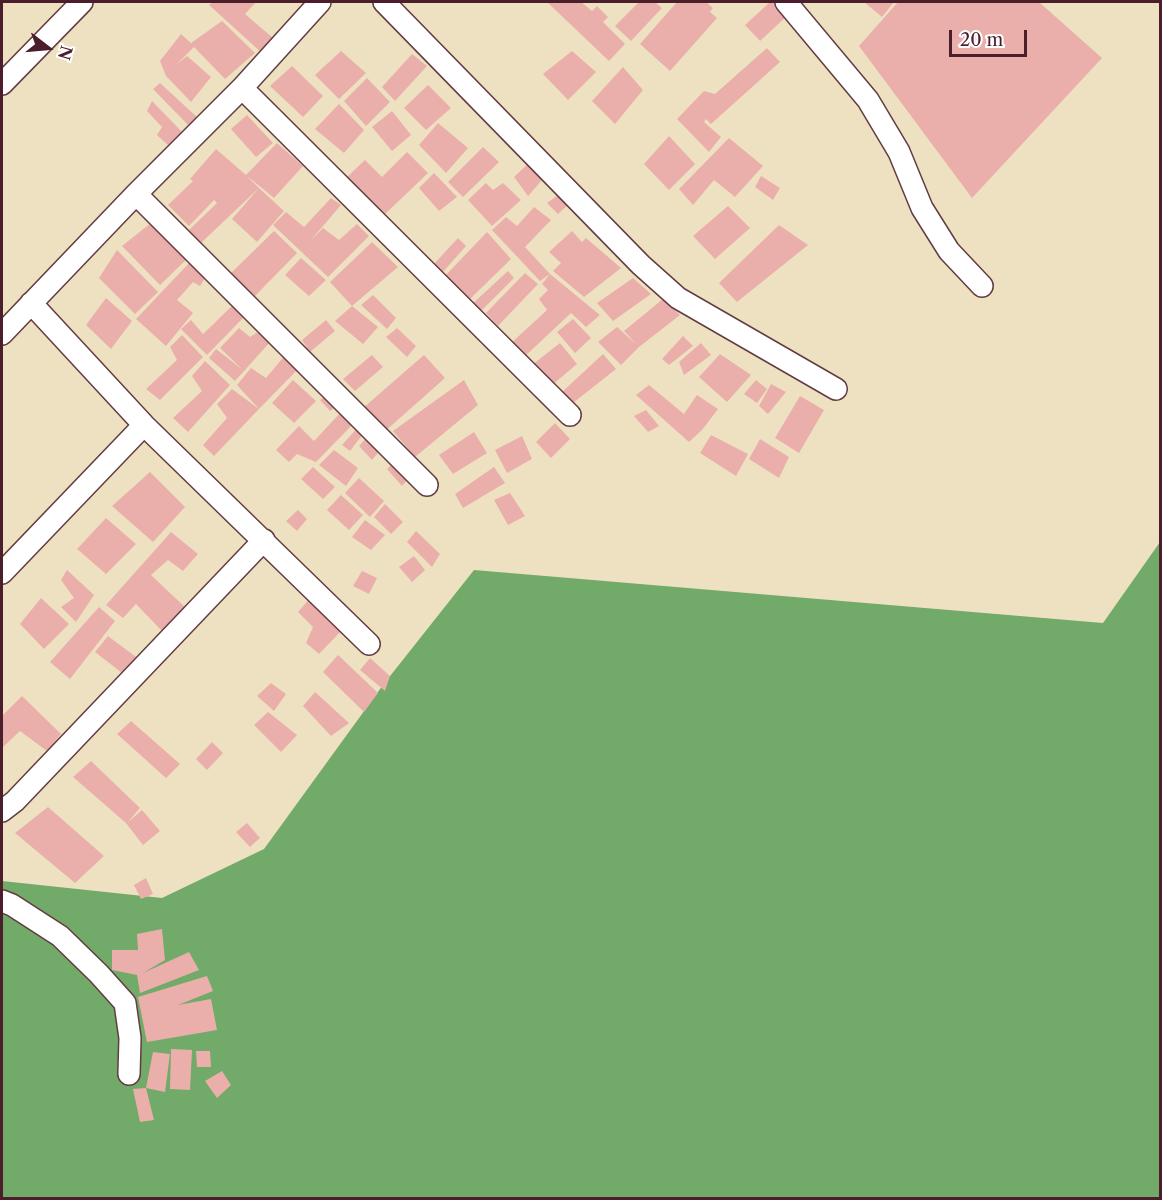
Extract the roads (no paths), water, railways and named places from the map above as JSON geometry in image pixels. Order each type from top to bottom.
[{"type":"street","points":[[2,84],[82,2]]},
{"type":"street","points":[[2,334],[136,194],[242,88],[320,2]]},
{"type":"street","points":[[384,2],[640,265],[678,298],[836,389]]},
{"type":"street","points":[[786,2],[868,100],[899,152],[922,208],[948,251],[982,286]]},
{"type":"street","points":[[242,88],[570,415]]},
{"type":"street","points":[[136,194],[427,485]]},
{"type":"street","points":[[31,303],[144,425],[369,644]]},
{"type":"street","points":[[2,573],[144,425]]},
{"type":"street","points":[[2,811],[15,801],[264,540]]},
{"type":"street","points":[[2,902],[12,905],[60,936],[125,1003],[130,1038],[129,1074]]}]
